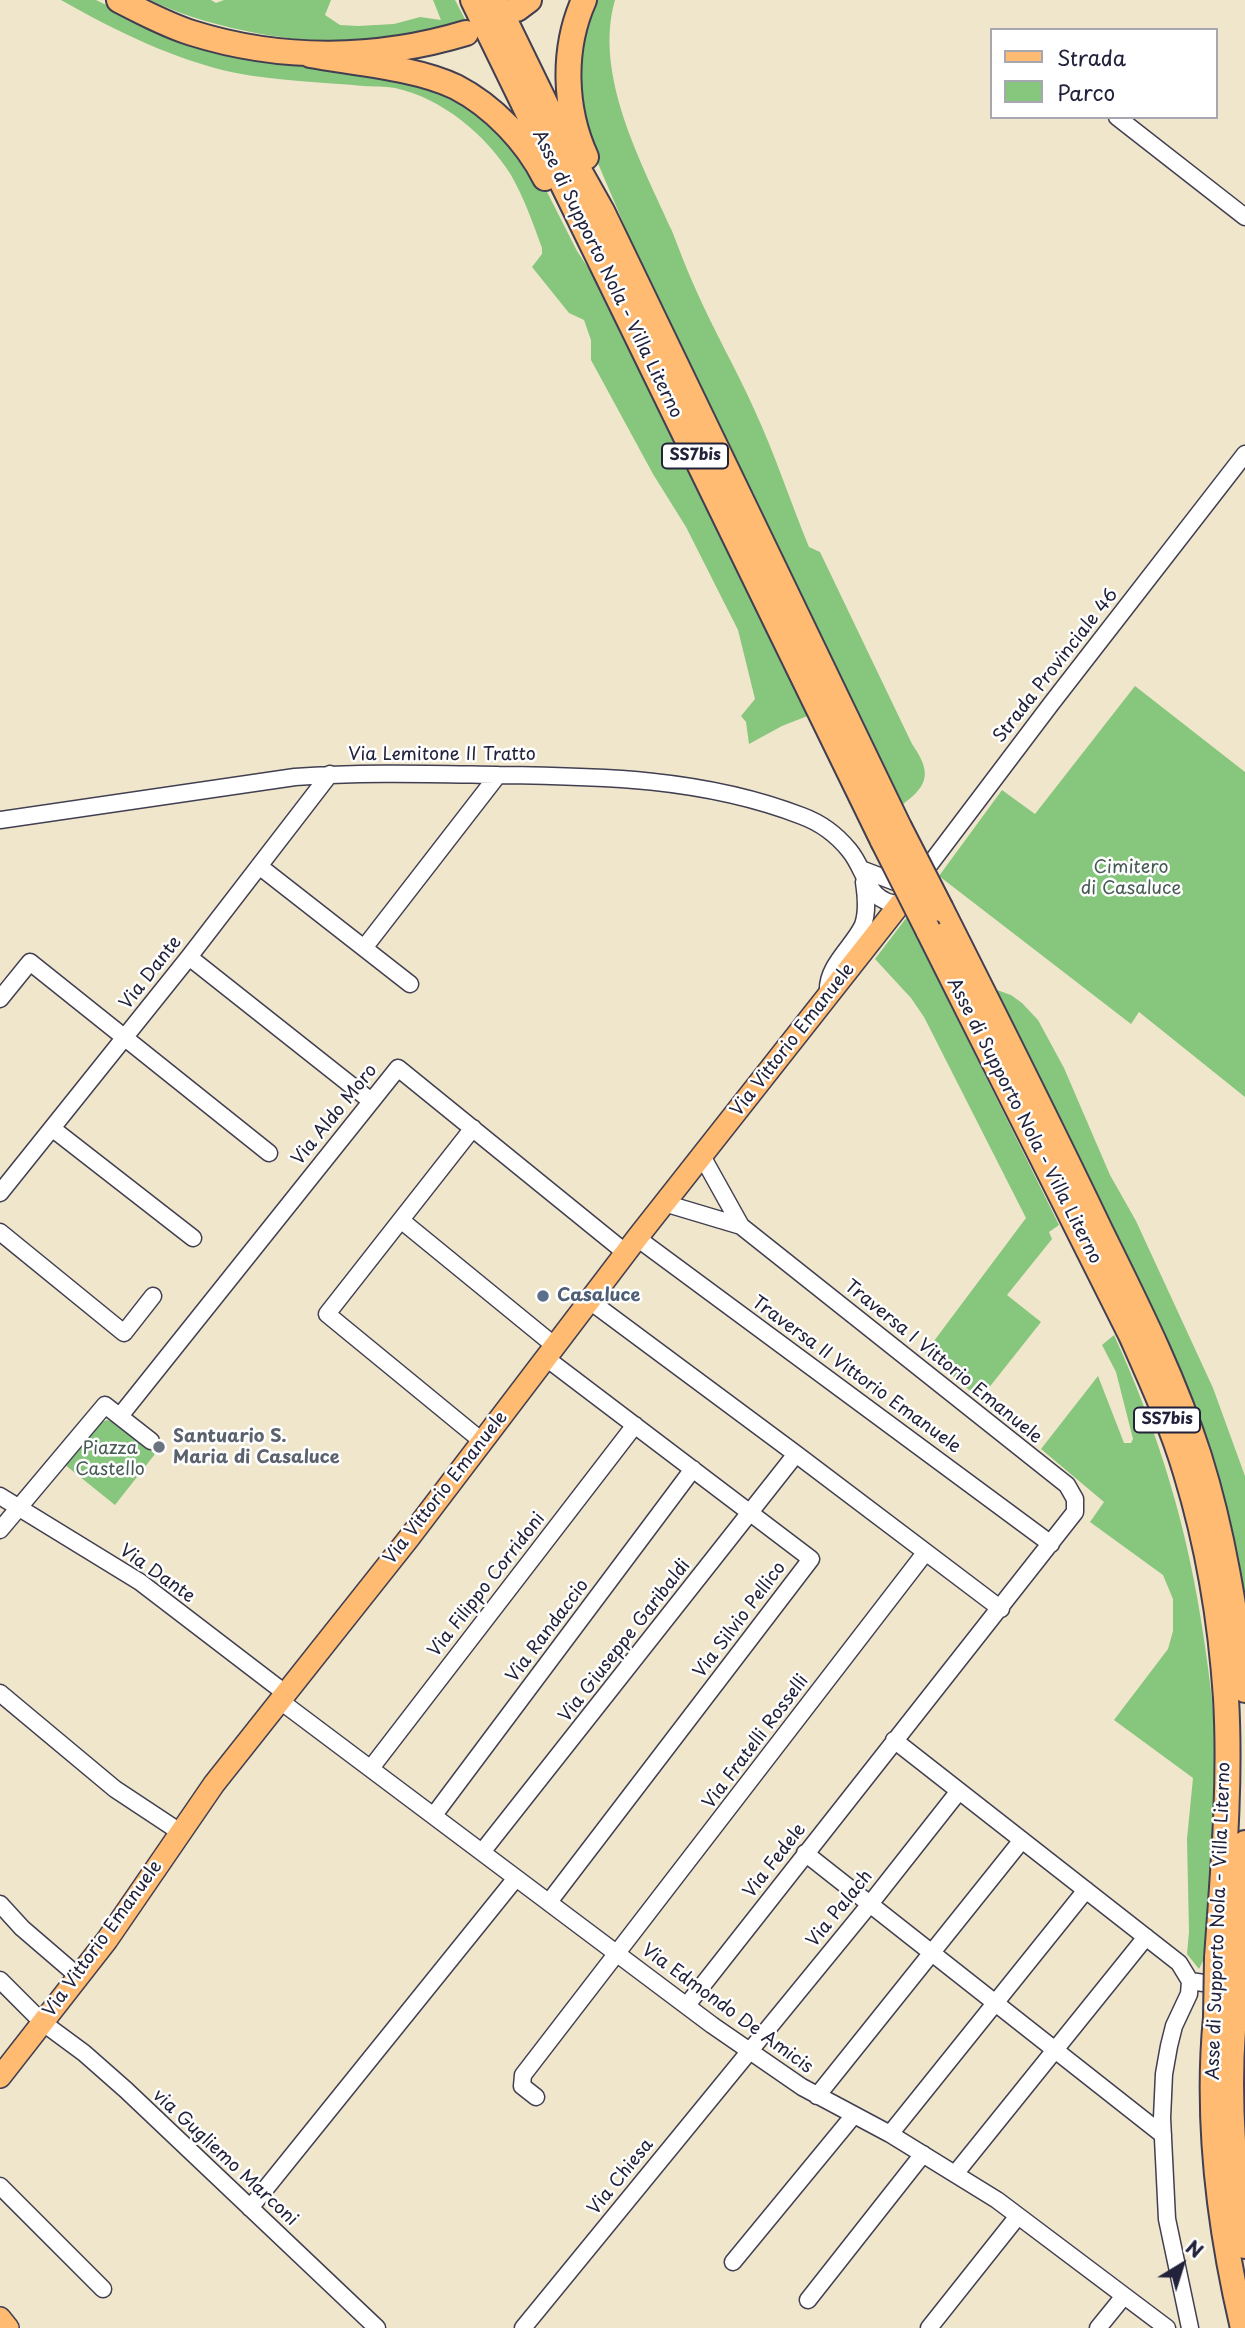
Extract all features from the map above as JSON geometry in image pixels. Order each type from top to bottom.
[{"type":"highway","points":[[119,0],[191,33],[245,46],[310,55],[437,80],[456,88],[481,103],[517,138],[539,166],[567,220],[595,252]]},
{"type":"highway","name":"Asse di Supporto Nola - Villa Literno","points":[[473,0],[595,252],[891,834],[941,908],[1035,1094],[1165,1364],[1199,1456],[1224,1550],[1234,1598],[1245,1690]]},
{"type":"highway","points":[[584,0],[570,48],[571,105],[578,139],[598,184],[602,211]]},
{"type":"highway","name":"Asse di Supporto Nola - Villa Literno","points":[[514,3],[570,154],[602,211],[891,834],[928,930],[1131,1335],[1161,1401],[1186,1473],[1202,1537],[1217,1619],[1226,1698],[1228,1797],[1225,2017],[1230,2061],[1233,2143],[1245,2246]]},
{"type":"highway","points":[[310,55],[384,51],[433,43],[466,33]]},
{"type":"highway","name":"Asse di Supporto Nola - Villa Literno","points":[[1227,1959],[1245,1843]]},
{"type":"highway","name":"Asse di Supporto Nola - Villa Literno","points":[[1225,2017],[1212,2056],[1212,2098],[1218,2188],[1228,2258],[1243,2328]]},
{"type":"main road","name":"Via Vittorio Emanuele","points":[[0,2077],[107,1940],[214,1784],[483,1442],[664,1203],[900,904]]},
{"type":"main road","points":[[0,2318],[8,2328]]},
{"type":"street","points":[[1120,119],[1245,217]]},
{"type":"street","name":"Strada Provinciale 46","points":[[900,904],[1245,454]]},
{"type":"street","name":"Via Lemitone II Tratto","points":[[0,820],[330,774],[376,772],[582,775],[648,780],[727,794],[781,809],[824,827],[851,852],[861,869],[888,887],[900,904]]},
{"type":"street","name":"Via Dante","points":[[0,1193],[189,957],[330,774]]},
{"type":"street","points":[[364,948],[498,775]]},
{"type":"street","points":[[861,869],[895,882],[913,875],[933,860]]},
{"type":"street","points":[[259,866],[410,984]]},
{"type":"street","points":[[828,996],[827,986],[834,970],[863,924],[867,899],[861,869]]},
{"type":"street","points":[[189,957],[371,1101]]},
{"type":"street","points":[[0,999],[30,962],[269,1153]]},
{"type":"street","name":"Via Aldo Moro","points":[[120,1416],[398,1068],[632,1245]]},
{"type":"street","points":[[474,1128],[327,1314],[483,1442]]},
{"type":"street","points":[[53,1129],[193,1238]]},
{"type":"street","name":"Traversa I Vittorio Emanuele","points":[[702,1156],[741,1226]]},
{"type":"street","name":"Traversa I Vittorio Emanuele","points":[[664,1203],[741,1226],[1067,1485],[1074,1499],[1075,1512],[1051,1544]]},
{"type":"street","name":"Via Silvio Pellico","points":[[402,1221],[635,1425],[811,1559],[550,1902]]},
{"type":"street","points":[[0,1232],[124,1333],[153,1296]]},
{"type":"street","name":"Traversa II Vittorio Emanuele","points":[[632,1245],[1051,1544]]},
{"type":"street","points":[[590,1301],[1001,1609]]},
{"type":"street","points":[[0,1530],[105,1405],[151,1441]]},
{"type":"street","name":"Via Filippo Corridoni","points":[[371,1768],[635,1425]]},
{"type":"street","name":"Via Giuseppe Garibaldi","points":[[482,1852],[796,1454]]},
{"type":"street","name":"Via Randaccio","points":[[433,1815],[693,1469]]},
{"type":"street","name":"Via Dante","points":[[0,1496],[140,1582],[282,1696]]},
{"type":"street","name":"Via Fedele","points":[[687,2005],[1051,1544]]},
{"type":"street","name":"Via Fratelli Rosselli","points":[[536,2097],[522,2086],[523,2075],[925,1553]]},
{"type":"street","points":[[0,1693],[115,1788],[180,1832]]},
{"type":"street","name":"Via Edmondo De Amicis","points":[[282,1696],[371,1768],[516,1878],[749,2050],[817,2096],[890,2134],[955,2174],[1018,2216],[1167,2328]]},
{"type":"street","points":[[894,1741],[1179,1963],[1190,1981],[1189,1994],[1174,2026],[1163,2096],[1167,2219],[1190,2328]]},
{"type":"street","name":"Via Palach","points":[[749,2050],[959,1791]]},
{"type":"street","points":[[817,2096],[1022,1840]]},
{"type":"street","points":[[805,1853],[1163,2135]]},
{"type":"street","points":[[250,2208],[516,1878]]},
{"type":"street","points":[[890,2134],[1086,1889]]},
{"type":"street","points":[[0,1904],[22,1928],[79,1977]]},
{"type":"street","points":[[955,2174],[1146,1937]]},
{"type":"street","name":"via Gugliemo Marconi","points":[[0,1980],[43,2022],[85,2053],[126,2090],[377,2328]]},
{"type":"street","points":[[1190,1981],[1245,1989]]},
{"type":"street","name":"Via Chiesa","points":[[523,2328],[749,2050]]},
{"type":"street","points":[[733,2262],[854,2115]]},
{"type":"street","points":[[808,2300],[923,2154]]},
{"type":"street","points":[[0,2186],[103,2289]]},
{"type":"street","points":[[929,2328],[1018,2216]]},
{"type":"street","points":[[1098,2328],[1124,2295]]},
{"type":"green space","points":[[61,0],[96,0],[141,22],[400,77],[476,107],[544,186],[577,251],[595,278],[810,715],[749,744],[746,722],[741,716],[755,699],[738,630],[686,527],[653,474],[591,360],[591,340],[584,320],[569,313],[532,267],[542,254],[542,248],[528,211],[501,160],[476,133],[446,109],[412,93],[391,87],[267,78],[213,67],[146,43]]},
{"type":"green space","points":[[150,0],[211,0],[216,3],[224,0],[331,0],[325,15],[340,25],[358,26],[394,24],[420,17],[441,20],[433,0],[455,0],[467,23],[393,39],[334,42],[237,29],[176,11]]},
{"type":"green space","points":[[591,0],[615,0],[610,29],[610,58],[615,88],[635,148],[703,305],[762,426],[809,547],[820,552],[922,762],[925,776],[923,783],[903,804],[655,298],[586,135],[577,98],[582,23]]},
{"type":"green space","name":"Cimitero di Casaluce","points":[[1135,686],[1245,772],[1245,1097],[1139,1012],[1131,1024],[939,876],[1002,790],[1035,814]]},
{"type":"green space","points":[[907,917],[1059,1225],[1049,1232],[1052,1239],[1007,1295],[1041,1322],[980,1399],[925,1353],[1026,1218],[924,1017],[911,998],[875,959]]},
{"type":"green space","points":[[994,989],[1011,995],[1038,1020],[1064,1068],[1110,1175],[1136,1221],[1213,1388],[1245,1476],[1245,1608]]},
{"type":"green space","points":[[1114,1335],[1145,1410],[1181,1521],[1209,1673],[1214,1729],[1213,1815],[1205,1957],[1199,1969],[1187,1954],[1187,1839],[1193,1778],[1114,1720],[1168,1649],[1173,1631],[1173,1599],[1163,1575],[1090,1522],[1104,1502],[1041,1449],[1098,1376],[1124,1443],[1131,1443],[1133,1439],[1116,1372],[1102,1345]]},
{"type":"green space","name":"Piazza Castello","points":[[107,1420],[118,1423],[155,1454],[115,1505],[64,1464],[100,1423]]},
{"type":"place","name":"Casaluce","points":[[543,1296]]},
{"type":"place","name":"Santuario S. Maria di Casaluce","points":[[159,1447]]}]
